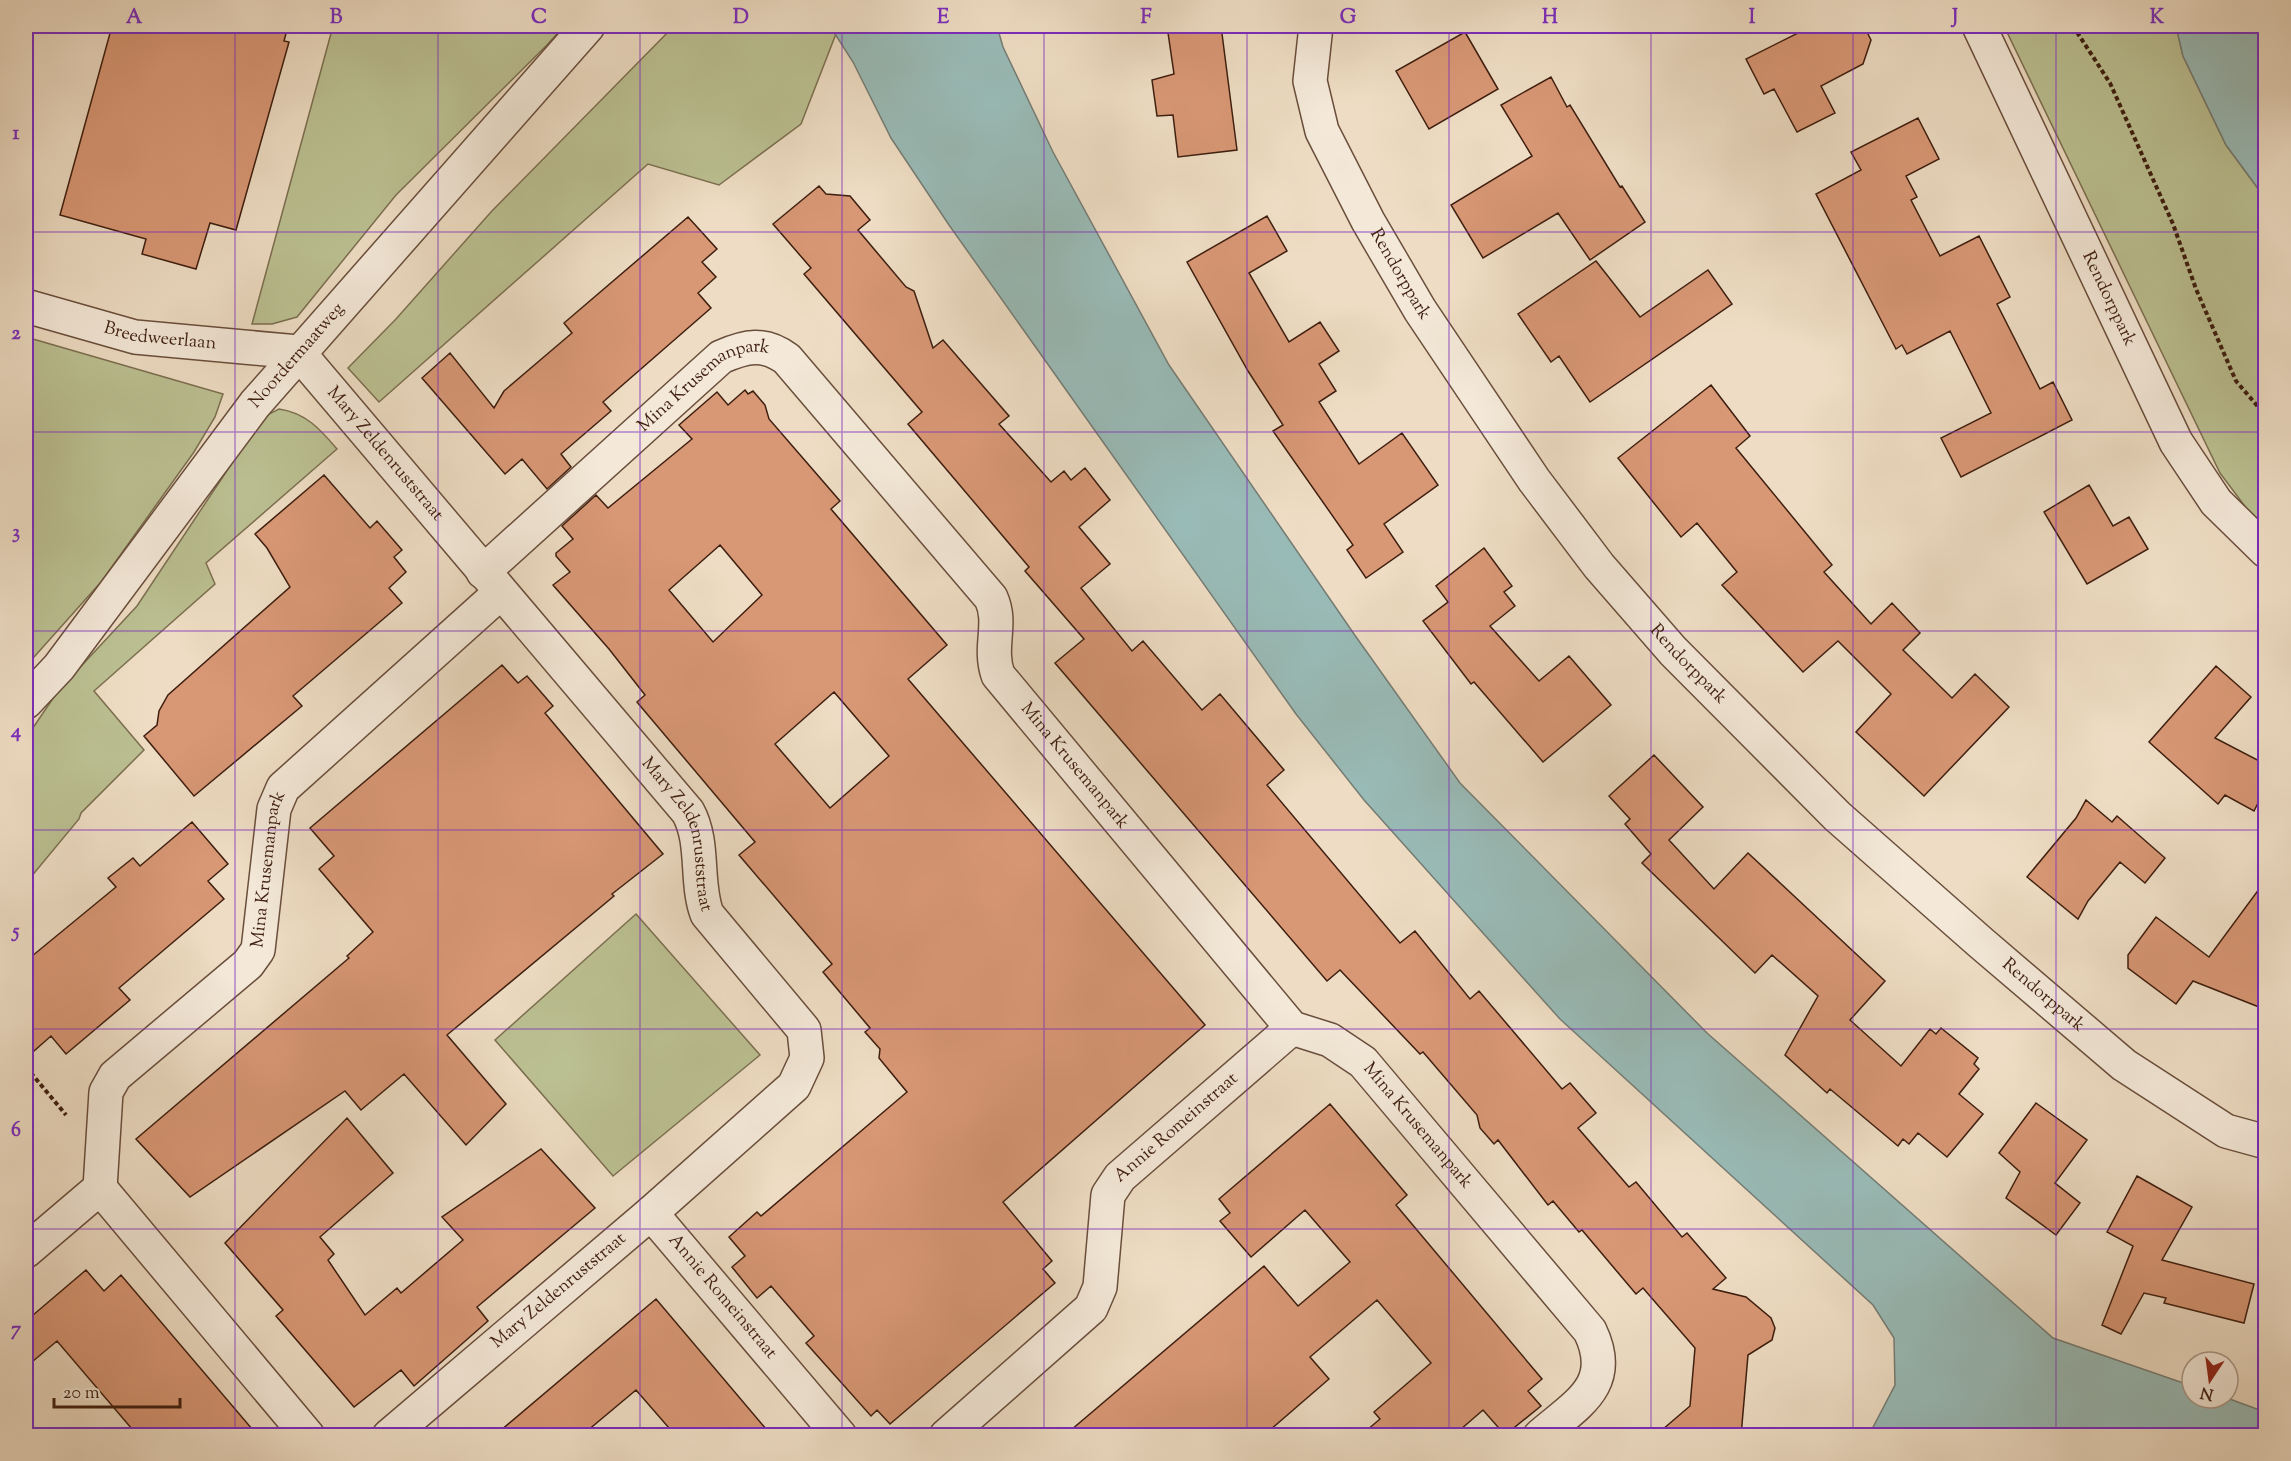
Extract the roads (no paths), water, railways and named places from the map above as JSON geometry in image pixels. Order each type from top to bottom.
[{"type":"street","name":"Noordermaatweg","points":[[26,702],[60,667],[255,404],[298,352],[588,26]]},
{"type":"street","name":"Rendorppark","points":[[1316,26],[1310,81],[1322,131],[1363,211],[1420,310],[1534,480],[1599,566],[1673,651],[1837,816],[1980,942],[2124,1065],[2226,1131],[2265,1142]]},
{"type":"street","name":"Rendorppark","points":[[1979,26],[2176,442],[2216,502],[2265,551]]},
{"type":"street","name":"Breedweerlaan","points":[[26,306],[135,337],[298,352]]},
{"type":"street","name":"Mina Krusemanpark","points":[[100,1188],[106,1092],[115,1076],[248,964],[258,950],[274,809],[283,788],[721,357],[739,350],[773,349],[787,359],[991,598],[997,612],[992,658],[998,675],[1292,1028],[1330,1040],[1363,1062],[1590,1331],[1597,1346],[1599,1361],[1597,1380],[1587,1396],[1539,1436]]},
{"type":"street","name":"Mary Zeldenruststraat","points":[[298,352],[688,812],[696,826],[700,896],[707,914],[804,1030],[807,1058],[794,1086],[651,1213],[388,1436]]},
{"type":"street","name":"Annie Romeinstraat","points":[[946,1436],[1091,1308],[1100,1287],[1108,1195],[1120,1176],[1292,1028]]},
{"type":"street","points":[[26,1251],[100,1188],[308,1436]]},
{"type":"street","name":"Annie Romeinstraat","points":[[651,1213],[840,1436]]},
{"type":"water","points":[[839,26],[997,26],[1003,47],[1053,152],[1169,365],[1354,634],[1460,783],[1707,1033],[2053,1338],[2180,1382],[2180,1410],[2240,1410],[2240,1403],[2265,1412],[2265,1435],[2055,1436],[2040,1431],[2022,1436],[1869,1435],[1895,1385],[1894,1338],[1873,1305],[1560,1019],[1364,800],[1296,714],[949,225],[891,138],[853,62],[835,34]]},
{"type":"water","points":[[2176,26],[2265,26],[2265,198],[2226,145],[2183,56]]}]
